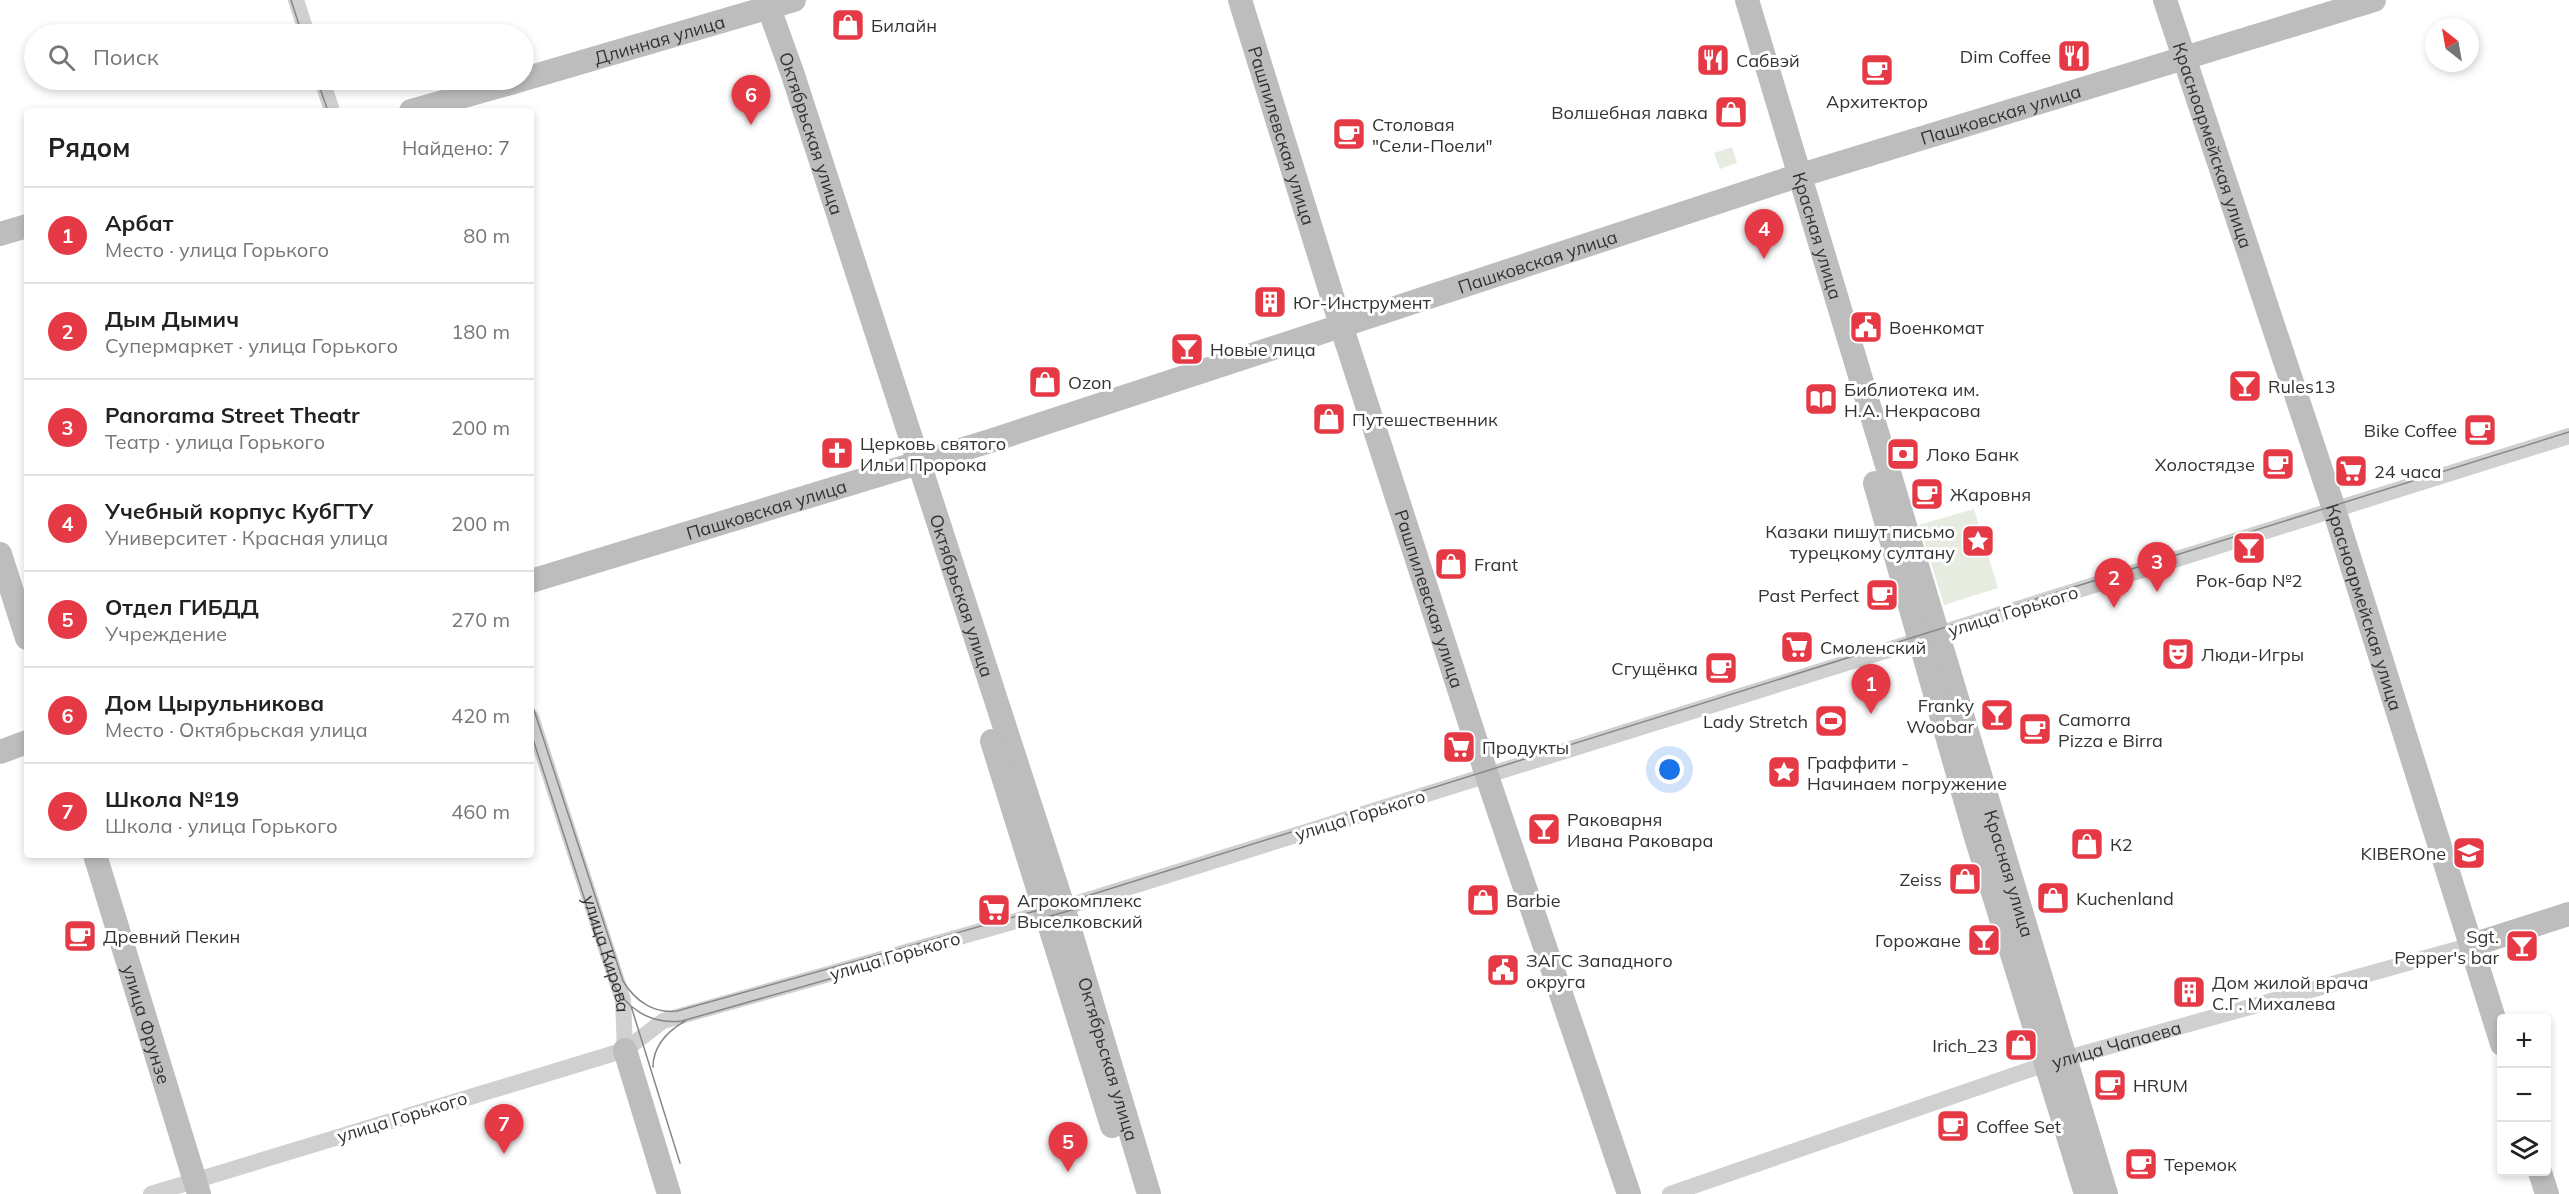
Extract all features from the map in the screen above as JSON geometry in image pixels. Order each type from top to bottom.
[{"type":"street","points":[[296,0],[304,24]]},
{"type":"street","name":"Длинная улица","points":[[534,75],[761,5],[794,0]]},
{"type":"street","name":"Рашпилевская улица","points":[[1240,0],[1341,325],[1487,775],[1629,1194]]},
{"type":"street","name":"Красная улица","points":[[1730,0],[1792,177]]},
{"type":"street","name":"Красная улица","points":[[1747,0],[1792,177],[2055,1061],[2086,1194]]},
{"type":"street","name":"Красноармейская улица","points":[[2165,0],[2334,509],[2497,1028]]},
{"type":"street","name":"Пашковская улица","points":[[534,580],[912,465],[1792,177],[2374,0]]},
{"type":"street","name":"Октябрьская улица","points":[[761,5],[1149,1194]]},
{"type":"street","points":[[325,90],[331,108]]},
{"type":"street","name":"Длинная улица","points":[[421,108],[484,90]]},
{"type":"street","points":[[0,234],[24,227]]},
{"type":"street","name":"улица Горького","points":[[151,1194],[196,1186],[625,1050],[663,1021],[1055,910],[2569,436]]},
{"type":"street","points":[[0,554],[24,629]]},
{"type":"street","name":"улица Кирова","points":[[534,726],[623,1000],[625,1050],[669,1194]]},
{"type":"street","points":[[0,752],[24,743]]},
{"type":"street","name":"улица Фрунзе","points":[[96,858],[196,1186]]},
{"type":"street","name":"Октябрьская улица","points":[[1055,910],[1132,1194]]},
{"type":"street","name":"улица Чапаева","points":[[1670,1194],[2055,1061],[2472,945],[2569,914]]},
{"type":"street","name":"Красная улица","points":[[2055,1061],[2106,1194]]},
{"type":"street","points":[[2541,1176],[2547,1194]]},
{"type":"shaded area","points":[[1732,147],[1737,163],[1720,169],[1714,153]]},
{"type":"shaded area","points":[[1974,509],[1998,588],[1944,605],[1919,525]]},
{"type":"tram line","points":[[291,0],[299,24]]},
{"type":"tram line","points":[[321,90],[327,108]]},
{"type":"tram line","points":[[534,710],[623,981],[633,995],[646,1005],[661,1010],[677,1011],[1071,901],[2569,432]]},
{"type":"tram line","points":[[534,742],[610,978],[623,998],[639,1012],[659,1020],[682,1021],[910,956]]},
{"type":"tram line","points":[[1028,922],[1083,907]]},
{"type":"tram line","points":[[631,1006],[680,1163]]},
{"type":"tram line","points":[[653,1067],[656,1052],[663,1040],[685,1021]]},
{"type":"place","name":"Билайн","points":[[848,25]]},
{"type":"place","name":"Dim Coffee","points":[[2074,56]]},
{"type":"place","name":"Сабвэй","points":[[1713,60]]},
{"type":"place","name":"Архитектор","points":[[1877,70]]},
{"type":"place","name":"Волшебная лавка","points":[[1731,112]]},
{"type":"place","name":"Дом Цырульникова","points":[[751,125]]},
{"type":"place","name":"Столовая \"Сели-Поели\"","points":[[1349,134]]},
{"type":"place","name":"Учебный корпус КубГТУ","points":[[1764,259]]},
{"type":"place","name":"Юг-Инструмент","points":[[1270,302]]},
{"type":"place","name":"Военкомат","points":[[1866,327]]},
{"type":"place","name":"Новые лица","points":[[1187,349]]},
{"type":"place","name":"Ozon","points":[[1045,382]]},
{"type":"place","name":"Rules13","points":[[2245,386]]},
{"type":"place","name":"Библиотека им. Н.А. Некрасова","points":[[1821,399]]},
{"type":"place","name":"Путешественник","points":[[1329,419]]},
{"type":"place","name":"Bike Coffee","points":[[2480,430]]},
{"type":"place","name":"Церковь святого Ильи Пророка","points":[[837,453]]},
{"type":"place","name":"Локо Банк","points":[[1903,454]]},
{"type":"place","name":"Холостядзе","points":[[2278,464]]},
{"type":"place","name":"24 часа","points":[[2351,471]]},
{"type":"place","name":"Жаровня","points":[[1927,494]]},
{"type":"place","name":"Казаки пишут письмо турецкому султану","points":[[1978,541]]},
{"type":"place","name":"Рок-бар №2","points":[[2249,548]]},
{"type":"place","name":"Frant","points":[[1451,564]]},
{"type":"place","name":"Panorama Street Theatr","points":[[2157,592]]},
{"type":"place","name":"Past Perfect","points":[[1882,595]]},
{"type":"place","name":"Дым Дымич","points":[[2114,608]]},
{"type":"place","name":"Смоленский","points":[[1797,647]]},
{"type":"place","name":"Люди-Игры","points":[[2178,654]]},
{"type":"place","name":"Сгущёнка","points":[[1721,668]]},
{"type":"place","name":"Арбат","points":[[1871,714]]},
{"type":"place","name":"Franky Woobar","points":[[1997,715]]},
{"type":"place","name":"Lady Stretch","points":[[1831,721]]},
{"type":"place","name":"Camorra Pizza e Birra","points":[[2035,729]]},
{"type":"place","name":"Продукты","points":[[1459,747]]},
{"type":"place","name":"Граффити - Начинаем погружение","points":[[1784,772]]},
{"type":"place","name":"Раковарня Ивана Раковара","points":[[1544,829]]},
{"type":"place","name":"К2","points":[[2087,844]]},
{"type":"place","name":"KIBEROne","points":[[2469,853]]},
{"type":"place","name":"Zeiss","points":[[1965,879]]},
{"type":"place","name":"Kuchenland","points":[[2053,898]]},
{"type":"place","name":"Barbie","points":[[1483,900]]},
{"type":"place","name":"Агрокомплекс Выселковский","points":[[994,910]]},
{"type":"place","name":"Древний Пекин","points":[[80,936]]},
{"type":"place","name":"Горожане","points":[[1984,940]]},
{"type":"place","name":"Sgt. Pepper's bar","points":[[2522,946]]},
{"type":"place","name":"ЗАГС Западного округа","points":[[1503,970]]},
{"type":"place","name":"Дом жилой врача С.Г. Михалева","points":[[2189,992]]},
{"type":"place","name":"Irich_23","points":[[2021,1045]]},
{"type":"place","name":"HRUM","points":[[2110,1085]]},
{"type":"place","name":"Coffee Set","points":[[1953,1126]]},
{"type":"place","name":"Школа №19","points":[[504,1154]]},
{"type":"place","name":"Теремок","points":[[2141,1164]]},
{"type":"place","name":"Отдел ГИБДД","points":[[1068,1172]]}]
